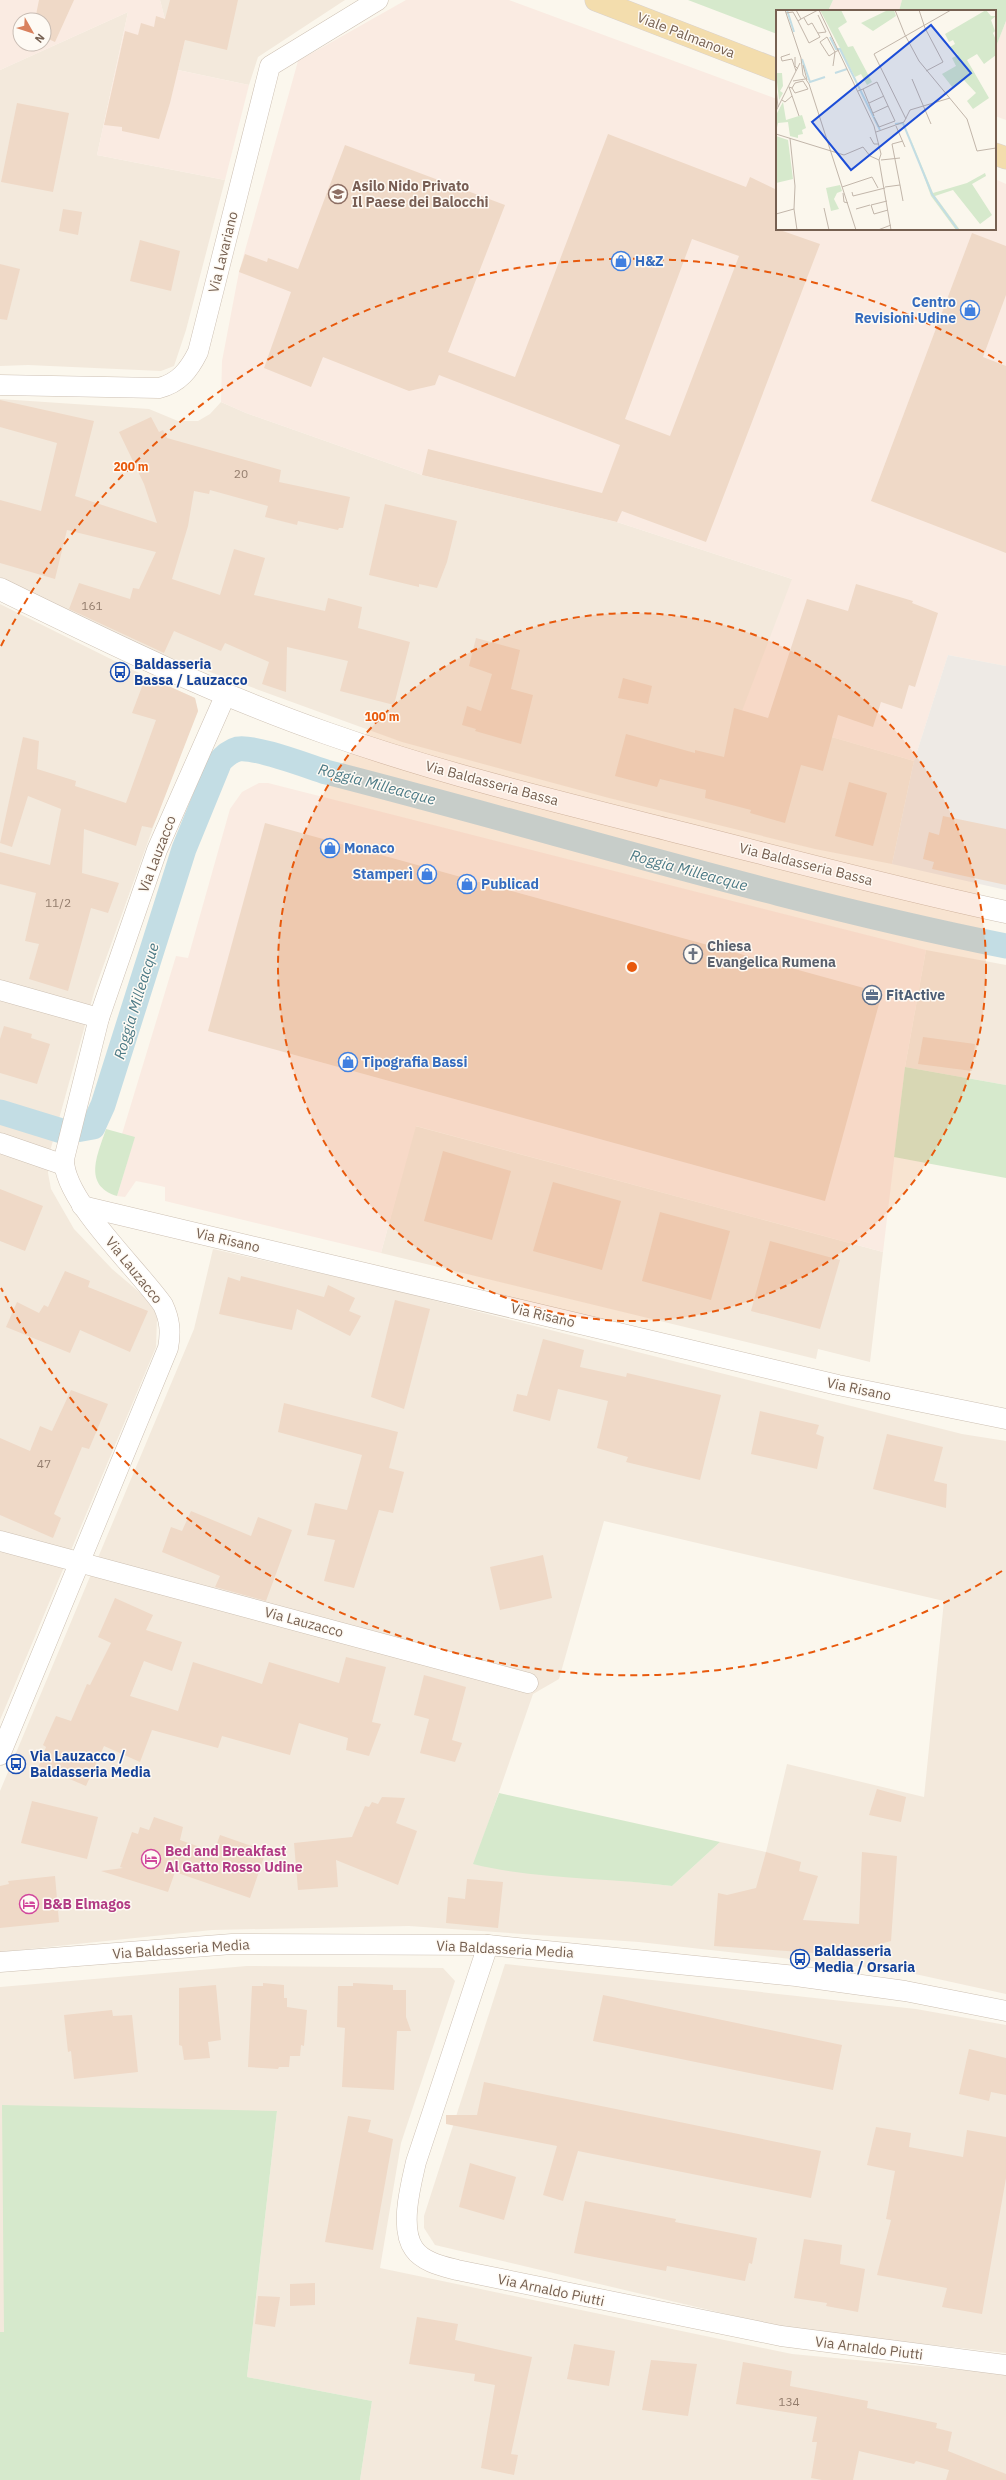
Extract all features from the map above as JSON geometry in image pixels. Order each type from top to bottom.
[{"type":"main road","name":"Viale Palmanova","points":[[596,0],[776,70]]},
{"type":"main road","points":[[996,154],[1006,158]]},
{"type":"street","name":"Via Lavariano","points":[[0,385],[159,388],[171,385],[182,377],[191,366],[198,352],[270,66],[378,0]]},
{"type":"street","name":"Via Baldasseria Bassa","points":[[0,589],[111,643],[226,694],[325,733],[466,779],[922,894],[1006,912]]},
{"type":"street","name":"Via Lauzacco","points":[[0,1755],[168,1348],[170,1325],[163,1305],[75,1196],[65,1156],[73,1116],[99,1018],[157,850],[226,694]]},
{"type":"street","points":[[0,990],[99,1018]]},
{"type":"street","points":[[0,1143],[65,1156]]},
{"type":"street","name":"Via Risano","points":[[82,1206],[830,1383],[961,1412],[1006,1419]]},
{"type":"street","name":"Via Lauzacco","points":[[0,1541],[80,1561],[528,1683]]},
{"type":"street","name":"Via Baldasseria Media","points":[[0,1962],[232,1944],[488,1945],[796,1976],[905,1992],[1006,2011]]},
{"type":"street","name":"Via Arnaldo Piutti","points":[[488,1945],[416,2162],[411,2182],[407,2222],[413,2248],[423,2257],[439,2265],[457,2270],[781,2336],[1006,2365]]},
{"type":"shaded area","points":[[0,0],[160,0],[165,19],[177,39],[185,41],[178,70],[249,85],[225,180],[97,155],[128,12],[52,46],[52,12],[12,12],[12,52],[40,52],[0,70]]},
{"type":"shaded area","points":[[160,0],[345,0],[258,57],[249,85],[178,70]]},
{"type":"shaded area","points":[[406,0],[509,0],[776,99],[776,230],[996,230],[996,179],[1006,184],[1006,666],[948,655],[914,761],[742,711],[792,579],[617,522],[422,475],[246,413],[221,402],[222,361],[239,272],[298,61]]},
{"type":"shaded area","points":[[833,0],[902,0],[899,10],[828,10]]},
{"type":"shaded area","points":[[128,12],[97,155],[225,180],[186,330],[174,366],[161,371],[28,365],[0,366],[0,70],[40,52],[52,52],[52,46]]},
{"type":"shaded area","points":[[1006,21],[1006,120],[996,116],[996,46]]},
{"type":"shaded area","points":[[0,399],[149,409],[178,421],[198,421],[210,414],[221,402],[246,413],[422,475],[617,522],[792,579],[832,737],[914,761],[892,864],[815,849],[609,798],[402,742],[163,655],[68,612],[0,577]]},
{"type":"shaded area","points":[[0,604],[145,676],[195,698],[198,711],[173,772],[95,989],[49,1155],[48,1173],[51,1189],[74,1229],[112,1269],[145,1297],[153,1307],[157,1318],[156,1347],[0,1720]]},
{"type":"shaded area","points":[[948,655],[1006,666],[1006,890],[892,864],[914,761]]},
{"type":"shaded area","points":[[259,783],[268,783],[926,950],[905,1067],[883,1252],[416,1126],[381,1253],[165,1201],[165,1187],[156,1185],[136,1181],[125,1197],[117,1196],[134,1138],[122,1134],[176,956],[188,958],[230,809],[242,792]]},
{"type":"shaded area","points":[[926,950],[1006,965],[1006,1085],[905,1067]]},
{"type":"shaded area","points":[[415,1126],[883,1252],[870,1362],[818,1349],[816,1359],[381,1253]]},
{"type":"shaded area","points":[[213,1249],[373,1285],[962,1434],[1006,1441],[1006,1994],[906,1972],[639,1942],[409,1926],[212,1930],[0,1952],[0,1791],[194,1329]],"holes":[[[604,1521],[944,1601],[924,1797],[787,1764],[766,1852],[720,1842],[672,1886],[474,1864],[533,1694],[559,1679]]]},
{"type":"shaded area","points":[[505,1964],[916,2009],[1006,2025],[1006,2353],[789,2329],[435,2245],[424,2228],[424,2216]]},
{"type":"shaded area","points":[[247,1966],[443,1968],[455,1981],[401,2143],[380,2268],[792,2354],[1006,2374],[1006,2480],[360,2480],[372,2401],[247,2377],[277,2111],[4,2332],[0,2332],[0,1987]]},
{"type":"green space","points":[[688,0],[833,0],[828,10],[776,10],[776,34]]},
{"type":"green space","points":[[902,0],[1006,0],[1006,21],[996,46],[996,10],[899,10]]},
{"type":"green space","points":[[905,1067],[1006,1085],[1006,1178],[894,1157]]},
{"type":"green space","points":[[106,1129],[135,1137],[117,1196],[106,1191],[99,1184],[96,1177],[95,1168],[99,1148]]},
{"type":"green space","points":[[499,1793],[720,1842],[672,1886],[547,1876],[473,1864]]},
{"type":"green space","points":[[2,2105],[277,2111],[247,2377],[372,2401],[360,2480],[0,2480],[0,2332],[4,2332]]},
{"type":"building","points":[[39,0],[74,0],[55,42],[52,41],[52,12],[37,12]]},
{"type":"building","points":[[170,0],[238,0],[227,50],[185,40],[170,103],[159,139],[122,131],[122,127],[104,125],[125,31],[138,35],[141,23],[154,27],[156,16],[165,19]]},
{"type":"building","points":[[17,103],[69,113],[53,192],[1,182]]},
{"type":"building","points":[[608,134],[746,187],[750,177],[776,190],[776,230],[820,244],[706,542],[622,511],[617,522],[422,475],[428,449],[602,493],[620,445],[439,375],[435,385],[409,391],[323,357],[311,387],[264,368],[291,292],[239,272],[245,254],[267,262],[268,258],[298,269],[345,145],[505,205],[448,352],[515,377]],"holes":[[[692,239],[739,256],[670,436],[625,419]]]},
{"type":"building","points":[[63,209],[82,212],[78,235],[59,231]]},
{"type":"building","points":[[972,233],[1006,246],[1006,295],[983,357],[1006,366],[1006,553],[871,501]]},
{"type":"building","points":[[140,240],[180,251],[171,291],[130,281]]},
{"type":"building","points":[[0,264],[20,269],[7,320],[0,319]]},
{"type":"building","points":[[0,400],[94,421],[75,496],[157,523],[144,484],[119,432],[151,417],[159,432],[163,430],[167,438],[281,470],[279,482],[350,497],[343,528],[339,528],[338,530],[298,521],[297,525],[265,517],[268,506],[210,490],[209,494],[194,491],[188,526],[172,579],[220,595],[234,549],[265,558],[254,595],[325,611],[328,598],[362,607],[358,628],[410,642],[394,705],[340,691],[348,661],[287,647],[286,692],[262,684],[269,662],[225,643],[221,651],[174,631],[164,653],[69,609],[79,583],[130,599],[133,588],[139,589],[156,552],[67,530],[55,579],[0,563],[0,500],[41,511],[57,443],[0,427]]},
{"type":"building","points":[[385,504],[457,521],[447,562],[437,588],[419,584],[419,587],[369,575]]},
{"type":"building","points":[[856,584],[913,601],[912,603],[938,613],[915,687],[909,685],[902,709],[881,702],[873,727],[838,715],[823,771],[801,765],[785,823],[750,813],[751,810],[705,798],[706,790],[660,779],[657,787],[615,776],[626,734],[695,753],[695,750],[724,757],[734,708],[768,718],[807,599],[848,611]]},
{"type":"building","points":[[476,638],[520,650],[511,689],[533,695],[521,744],[475,731],[476,729],[462,725],[467,706],[481,711],[492,674],[469,666]]},
{"type":"building","points":[[146,676],[195,698],[198,711],[152,828],[142,826],[136,846],[84,829],[82,873],[119,883],[108,913],[91,908],[68,991],[29,979],[39,944],[25,941],[36,893],[0,884],[0,852],[50,865],[61,809],[28,796],[12,847],[0,843],[23,737],[39,741],[37,769],[76,781],[75,786],[126,803],[156,720],[132,713]]},
{"type":"building","points":[[623,678],[652,686],[648,704],[618,698]]},
{"type":"building","points":[[849,782],[887,793],[873,846],[835,836]]},
{"type":"building","points":[[943,816],[1006,829],[1006,885],[932,869],[934,862],[923,859],[929,832],[939,835]]},
{"type":"building","points":[[265,823],[882,993],[825,1201],[208,1031]]},
{"type":"building","points":[[4,1026],[32,1034],[31,1038],[50,1044],[37,1084],[0,1073],[0,1039]]},
{"type":"building","points":[[923,1037],[975,1044],[972,1071],[918,1064]]},
{"type":"building","points":[[443,1151],[511,1171],[492,1240],[424,1221]]},
{"type":"building","points":[[553,1182],[621,1201],[602,1270],[533,1251]]},
{"type":"building","points":[[0,1189],[43,1206],[25,1251],[0,1241]]},
{"type":"building","points":[[660,1212],[730,1231],[711,1300],[642,1281]]},
{"type":"building","points":[[770,1241],[840,1260],[820,1329],[751,1311]]},
{"type":"building","points":[[65,1271],[90,1281],[88,1287],[148,1311],[130,1352],[80,1330],[70,1353],[6,1327],[17,1302],[39,1313],[44,1305],[48,1307]]},
{"type":"building","points":[[241,1276],[324,1297],[328,1285],[355,1298],[349,1311],[361,1316],[350,1336],[297,1309],[292,1330],[219,1314],[228,1277],[240,1281]]},
{"type":"building","points":[[395,1300],[430,1309],[404,1409],[371,1397]]},
{"type":"building","points":[[543,1339],[584,1350],[580,1367],[626,1377],[627,1373],[721,1395],[700,1480],[626,1462],[628,1457],[597,1448],[608,1401],[558,1389],[550,1421],[513,1411],[517,1394],[527,1396]]},
{"type":"building","points":[[71,1390],[108,1404],[89,1449],[82,1447],[54,1514],[61,1518],[53,1538],[0,1515],[0,1438],[30,1451],[40,1426],[52,1431]]},
{"type":"building","points":[[284,1403],[398,1432],[389,1468],[404,1472],[393,1513],[379,1510],[354,1588],[324,1581],[335,1540],[307,1535],[315,1503],[347,1510],[362,1455],[278,1432]]},
{"type":"building","points":[[760,1411],[819,1425],[816,1434],[824,1437],[817,1469],[751,1454]]},
{"type":"building","points":[[887,1434],[943,1447],[934,1481],[947,1484],[946,1508],[873,1489]]},
{"type":"building","points":[[191,1511],[251,1536],[258,1517],[292,1530],[266,1601],[215,1587],[220,1576],[162,1552],[171,1527],[182,1531]]},
{"type":"building","points":[[543,1555],[552,1598],[500,1610],[490,1567]]},
{"type":"building","points":[[115,1598],[153,1615],[146,1630],[182,1642],[172,1671],[144,1661],[130,1696],[178,1711],[193,1662],[262,1684],[269,1662],[339,1683],[346,1657],[386,1667],[372,1722],[381,1724],[369,1756],[346,1750],[348,1738],[299,1723],[290,1755],[222,1736],[218,1748],[152,1730],[140,1762],[104,1746],[86,1786],[39,1766],[46,1747],[43,1745],[56,1716],[71,1721],[87,1684],[90,1685],[111,1643],[98,1637]]},
{"type":"building","points":[[424,1675],[466,1687],[452,1740],[462,1743],[455,1762],[420,1753],[429,1719],[414,1715]]},
{"type":"building","points":[[877,1789],[906,1797],[901,1822],[869,1815]]},
{"type":"building","points":[[382,1797],[405,1798],[396,1823],[417,1831],[398,1885],[336,1860],[338,1887],[298,1890],[294,1843],[352,1837],[365,1806],[369,1807],[372,1802],[378,1804]]},
{"type":"building","points":[[32,1801],[98,1817],[87,1859],[21,1843]]},
{"type":"building","points":[[154,1817],[183,1827],[180,1840],[214,1852],[220,1835],[266,1851],[250,1898],[175,1872],[168,1892],[101,1871],[123,1868],[120,1867],[132,1832],[138,1834],[140,1827],[149,1830]]},
{"type":"building","points":[[766,1852],[801,1862],[799,1871],[818,1876],[803,1920],[859,1924],[862,1852],[897,1856],[891,1941],[858,1950],[857,1956],[714,1946],[718,1893],[727,1895],[756,1888]]},
{"type":"building","name":"B&B Elmagos","points":[[55,1876],[59,1922],[0,1928],[0,1886],[9,1884],[8,1881]]},
{"type":"building","points":[[467,1879],[503,1882],[498,1928],[446,1923],[448,1897],[465,1899]]},
{"type":"building","points":[[263,1983],[284,1985],[284,1998],[287,1998],[287,2007],[307,2010],[304,2046],[301,2045],[300,2056],[290,2056],[289,2067],[279,2067],[278,2069],[248,2067],[252,1986],[263,1986]]},
{"type":"building","points":[[353,1983],[393,1985],[393,1990],[406,1990],[406,2017],[411,2031],[397,2031],[394,2090],[342,2087],[345,2028],[337,2027],[338,1986],[353,1986]]},
{"type":"building","points":[[216,1985],[221,2040],[208,2042],[210,2058],[184,2060],[182,2046],[179,2045],[179,1988]]},
{"type":"building","points":[[603,1995],[842,2045],[833,2090],[593,2041]]},
{"type":"building","points":[[112,2010],[113,2016],[132,2015],[138,2072],[74,2079],[71,2051],[68,2052],[64,2015]]},
{"type":"building","points":[[969,2049],[1006,2058],[1006,2095],[991,2092],[989,2101],[959,2094]]},
{"type":"building","points":[[484,2082],[821,2151],[811,2198],[578,2151],[563,2201],[543,2195],[557,2146],[446,2124],[446,2115],[477,2115]]},
{"type":"building","points":[[348,2116],[371,2120],[368,2132],[393,2139],[373,2250],[325,2242]]},
{"type":"building","points":[[876,2127],[911,2133],[909,2147],[963,2157],[967,2130],[1006,2137],[1006,2178],[982,2314],[942,2307],[947,2288],[877,2275],[891,2220],[886,2219],[895,2171],[867,2165]]},
{"type":"building","points":[[470,2163],[516,2177],[504,2220],[459,2207]]},
{"type":"building","points":[[585,2201],[676,2219],[675,2222],[757,2238],[752,2264],[749,2263],[745,2281],[667,2266],[666,2271],[574,2253]]},
{"type":"building","points":[[804,2239],[842,2245],[840,2264],[865,2269],[858,2312],[826,2306],[827,2303],[794,2298]]},
{"type":"building","points":[[315,2283],[315,2305],[290,2306],[290,2284]]},
{"type":"building","points":[[258,2296],[280,2297],[275,2327],[255,2324]]},
{"type":"building","points":[[417,2317],[458,2324],[455,2340],[532,2357],[511,2454],[518,2455],[514,2475],[481,2468],[495,2385],[474,2381],[475,2374],[409,2364]]},
{"type":"building","points":[[574,2344],[615,2351],[609,2386],[567,2379]]},
{"type":"building","points":[[651,2360],[697,2364],[688,2416],[642,2410]]},
{"type":"building","points":[[743,2362],[792,2371],[790,2386],[868,2401],[867,2408],[937,2423],[936,2428],[952,2432],[948,2451],[1006,2474],[1006,2480],[946,2480],[949,2470],[916,2461],[914,2464],[859,2451],[853,2480],[822,2480],[811,2478],[817,2442],[812,2442],[817,2417],[736,2404]]},
{"type":"waterway","name":"Roggia Milleacque","points":[[0,1112],[65,1132],[93,1127],[103,1105],[184,849],[220,761],[230,752],[238,749],[256,750],[268,753],[326,772],[665,864],[835,908],[1006,946]]},
{"type":"place","name":"Asilo Nido Privato Il Paese dei Balocchi","points":[[338,194]]},
{"type":"place","name":"H&Z","points":[[621,261]]},
{"type":"place","name":"Centro Revisioni Udine","points":[[970,310]]},
{"type":"place","name":"Baldasseria Bassa / Lauzacco","points":[[120,672]]},
{"type":"place","name":"Monaco","points":[[330,848]]},
{"type":"place","name":"Stamperì","points":[[427,874]]},
{"type":"place","name":"Publicad","points":[[467,884]]},
{"type":"place","name":"Chiesa Evangelica Rumena","points":[[693,954]]},
{"type":"place","name":"FitActive","points":[[872,995]]},
{"type":"place","name":"Tipografia Bassi","points":[[348,1062]]},
{"type":"place","name":"Via Lauzacco / Baldasseria Media","points":[[16,1764]]},
{"type":"place","name":"Bed and Breakfast Al Gatto Rosso Udine","points":[[151,1859]]},
{"type":"place","name":"B&B Elmagos","points":[[29,1904]]},
{"type":"place","name":"Baldasseria Media / Orsaria","points":[[800,1959]]}]
